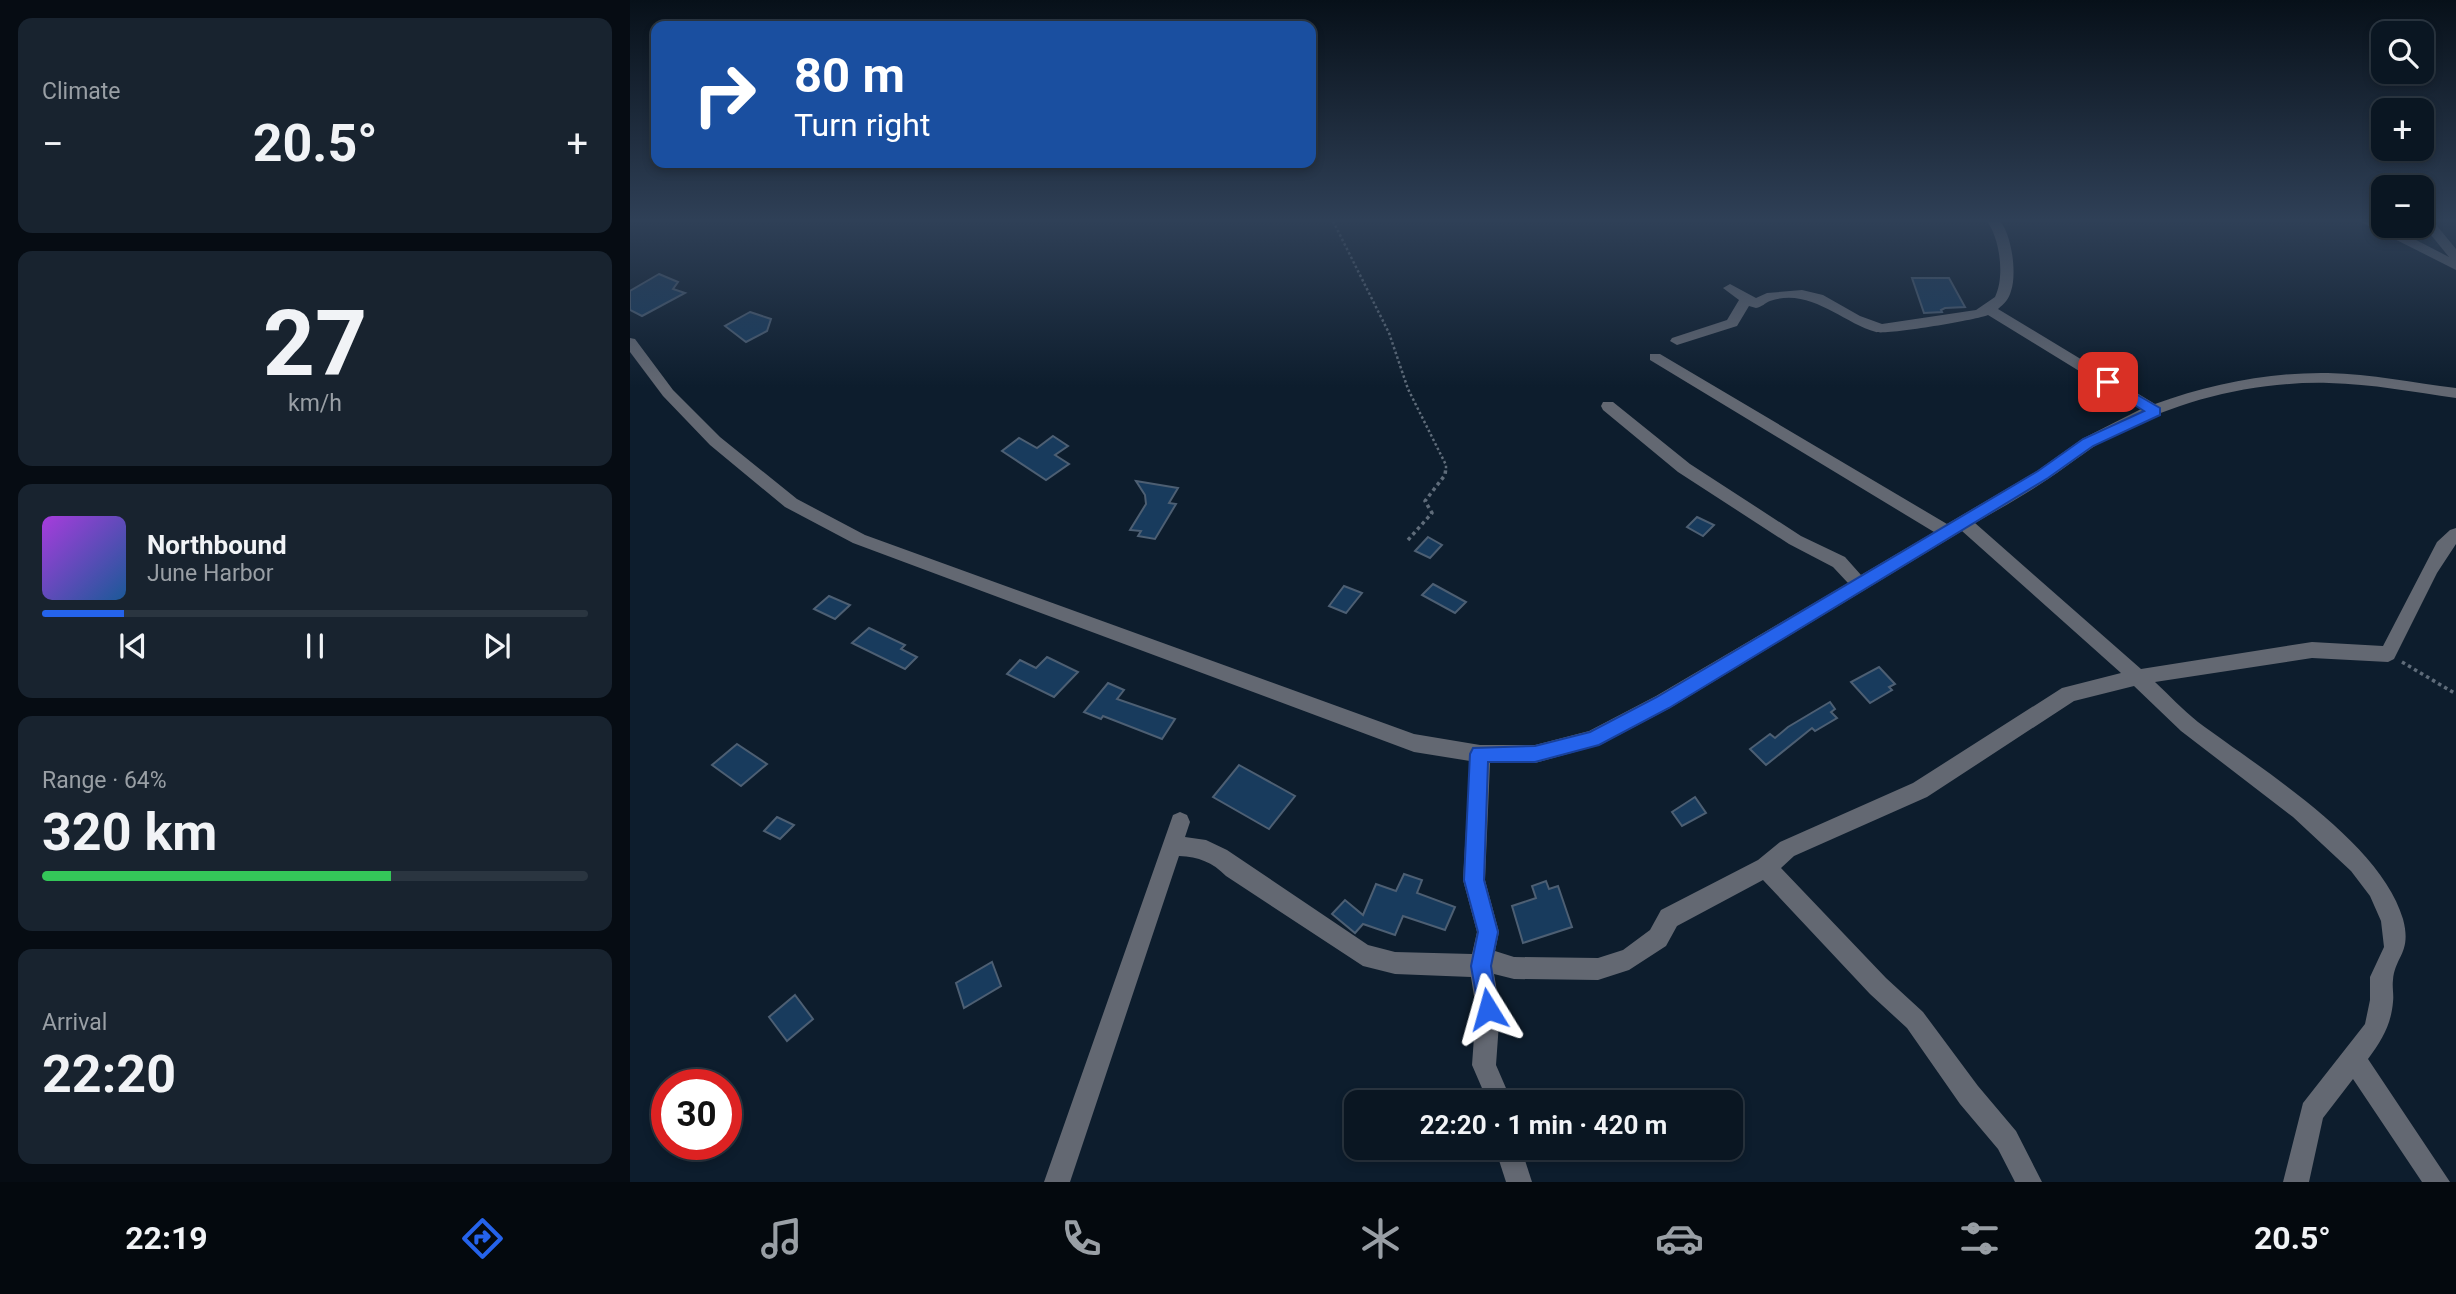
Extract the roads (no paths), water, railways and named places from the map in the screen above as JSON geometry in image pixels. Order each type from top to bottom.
[{"type":"street","points":[[1730,288],[1756,304],[1767,297],[1802,294],[1818,298],[1844,314],[1881,329],[1990,310],[2004,295],[2009,284],[2008,276]]},
{"type":"street","points":[[1677,341],[1732,323],[1746,300]]},
{"type":"street","points":[[1990,310],[2155,411]]},
{"type":"street","points":[[630,342],[668,393],[715,441],[791,503],[859,539],[1414,743],[1479,754],[1535,754],[1593,739],[1663,702],[2043,475],[2088,442],[2155,411],[2221,390],[2275,380],[2330,378],[2456,393]]},
{"type":"street","points":[[1655,356],[1996,553],[2106,645],[2188,725],[2300,810],[2359,864],[2378,889],[2392,920],[2395,948],[2381,977],[2382,1000],[2376,1029],[2312,1112],[2296,1182]]},
{"type":"street","points":[[1608,406],[1684,468],[1795,540],[1839,562],[1860,584]]},
{"type":"street","points":[[1171,846],[1198,846],[1221,856],[1234,869],[1363,955],[1395,963],[1481,966],[1498,961],[1514,968],[1598,969],[1629,959],[1658,939],[1669,918],[1766,867],[1787,849],[1920,790],[2069,694],[2137,677],[2312,650],[2388,654],[2429,571],[2443,547],[2456,534]]},
{"type":"street","points":[[1479,754],[1474,880],[1488,932],[1481,966],[1488,1009],[1484,1065],[1495,1090]]},
{"type":"street","points":[[1057,1182],[1180,822]]},
{"type":"street","points":[[1766,867],[1878,986],[1914,1020],[1969,1095],[2007,1140],[2029,1182]]},
{"type":"street","points":[[2353,1058],[2437,1182]]},
{"type":"street","points":[[1510,1160],[1519,1182]]}]
